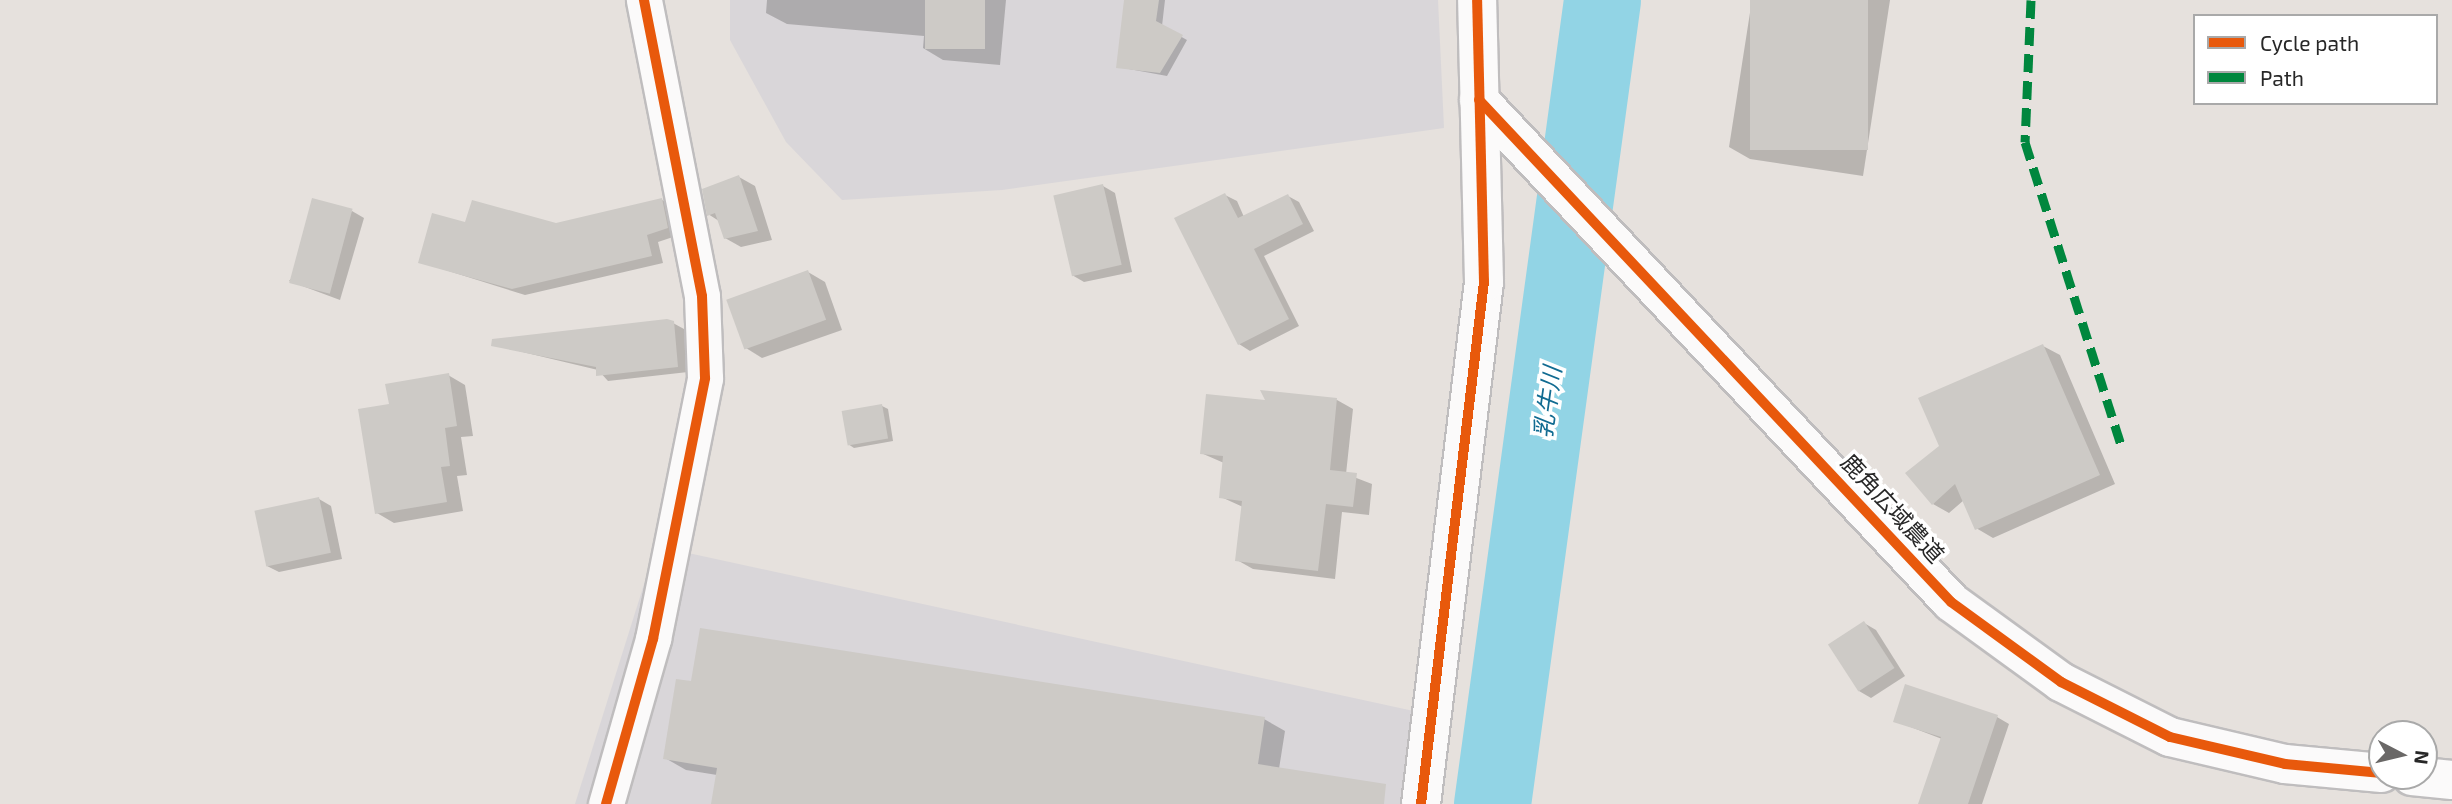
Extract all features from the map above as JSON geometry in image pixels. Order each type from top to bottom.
[{"type":"street","points":[[606,804],[653,639],[705,378],[702,296],[644,0]]},
{"type":"street","points":[[1421,804],[1483,282],[1478,0]]},
{"type":"street","name":"鹿角広域農道","points":[[1479,100],[1536,163],[1629,255],[1951,602],[2061,682],[2170,737],[2285,764],[2368,772]]},
{"type":"shaded area","points":[[730,0],[1438,0],[1444,128],[1002,190],[842,200],[786,142],[730,40]]},
{"type":"shaded area","points":[[656,546],[1432,715],[1423,804],[575,804]]},
{"type":"building","points":[[925,0],[985,0],[985,49],[925,49]]},
{"type":"building","points":[[1124,0],[1159,0],[1156,21],[1183,35],[1160,73],[1116,68]]},
{"type":"building","points":[[1750,0],[1868,0],[1868,150],[1750,150]]},
{"type":"building","points":[[739,175],[758,231],[724,239],[715,213],[707,216],[702,189]]},
{"type":"building","points":[[1103,184],[1122,265],[1072,276],[1053,195]]},
{"type":"building","points":[[1225,193],[1238,218],[1288,194],[1303,224],[1254,249],[1289,319],[1238,345],[1174,218]]},
{"type":"building","points":[[312,198],[353,209],[330,294],[289,283]]},
{"type":"building","points":[[662,198],[668,228],[647,235],[652,256],[512,289],[418,263],[432,213],[465,222],[472,200],[556,223]]},
{"type":"building","points":[[808,270],[826,320],[744,350],[726,300]]},
{"type":"building","points":[[667,319],[674,321],[678,367],[596,376],[596,367],[491,346],[492,339]]},
{"type":"building","points":[[2043,344],[2100,475],[1975,530],[1955,484],[1932,505],[1905,473],[1939,446],[1918,398]]},
{"type":"building","points":[[449,373],[457,426],[445,428],[450,466],[441,467],[447,502],[375,514],[358,409],[389,404],[385,384]]},
{"type":"building","points":[[1260,390],[1337,398],[1330,470],[1357,473],[1353,507],[1326,504],[1318,571],[1235,561],[1242,501],[1219,498],[1223,456],[1200,454],[1206,394],[1265,400]]},
{"type":"building","points":[[882,404],[888,438],[848,446],[842,411]]},
{"type":"building","points":[[319,497],[331,553],[266,566],[254,511]]},
{"type":"building","points":[[1864,621],[1894,668],[1858,691],[1828,644]]},
{"type":"building","points":[[700,628],[1265,717],[1258,764],[1386,784],[1384,804],[711,804],[717,768],[663,759],[676,679],[691,681]]},
{"type":"building","points":[[1905,684],[1998,715],[1968,804],[1918,804],[1941,737],[1893,722]]},
{"type":"waterway","name":"乳牛川","points":[[1492,804],[1602,0]]},
{"type":"marked path","points":[[2031,0],[2025,142],[2122,447]]},
{"type":"cycle path","points":[[606,804],[653,639],[705,378],[702,296],[644,0]]},
{"type":"cycle path","points":[[1421,804],[1484,282],[1477,0]]},
{"type":"cycle path","points":[[1479,100],[1951,602],[2061,682],[2170,737],[2285,764],[2368,772]]}]
